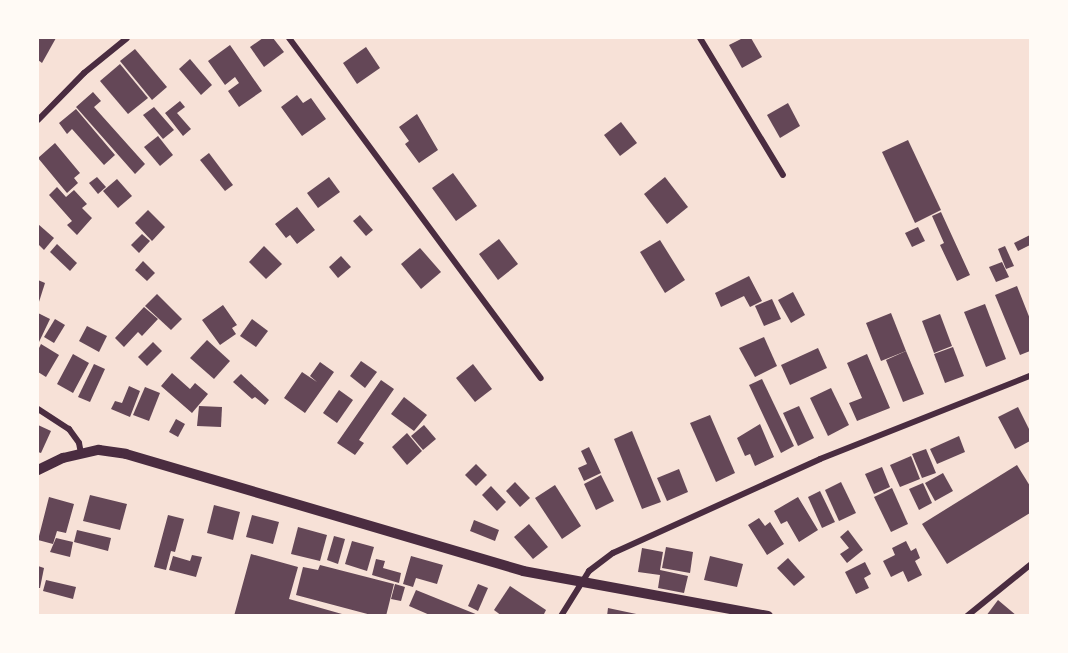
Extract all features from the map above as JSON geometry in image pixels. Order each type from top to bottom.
[{"type":"main road","points":[[38,470],[81,453],[99,450],[142,458],[495,563],[581,582],[768,615]]},
{"type":"street","points":[[38,120],[84,73],[128,38]]},
{"type":"street","points":[[289,38],[541,378]]},
{"type":"street","points":[[700,38],[783,175]]},
{"type":"street","points":[[561,615],[581,582],[599,561],[669,526],[820,459],[1030,376]]},
{"type":"street","points":[[38,409],[69,429],[79,443],[81,453]]},
{"type":"street","points":[[968,615],[1030,565]]},
{"type":"building","points":[[38,38],[56,38],[42,63],[38,60]]},
{"type":"building","points":[[263,38],[273,38],[284,52],[264,67],[250,47]]},
{"type":"building","points":[[743,38],[751,38],[762,57],[742,68],[729,45]]},
{"type":"building","points":[[230,45],[262,91],[239,107],[228,91],[239,83],[235,77],[225,85],[208,61]]},
{"type":"building","points":[[366,47],[380,68],[357,84],[343,63]]},
{"type":"building","points":[[135,49],[167,87],[152,100],[120,61]]},
{"type":"building","points":[[190,59],[212,85],[201,95],[179,69]]},
{"type":"building","points":[[120,64],[148,98],[128,114],[100,81]]},
{"type":"building","points":[[93,92],[101,101],[94,107],[145,164],[135,174],[76,107]]},
{"type":"building","points":[[297,95],[303,103],[311,98],[326,119],[302,136],[281,107]]},
{"type":"building","points":[[180,101],[185,107],[177,113],[191,129],[183,136],[165,113]]},
{"type":"building","points":[[788,103],[800,126],[780,138],[767,115]]},
{"type":"building","points":[[154,107],[174,130],[163,139],[143,115]]},
{"type":"building","points":[[76,109],[115,155],[104,165],[72,129],[67,134],[59,123]]},
{"type":"building","points":[[417,114],[438,150],[419,163],[405,144],[409,141],[399,127]]},
{"type":"building","points":[[621,122],[637,143],[620,156],[604,135]]},
{"type":"building","points":[[158,136],[173,155],[160,166],[144,147]]},
{"type":"building","points":[[908,140],[941,210],[915,223],[882,152]]},
{"type":"building","points":[[55,143],[80,173],[74,178],[78,183],[67,193],[38,158]]},
{"type":"building","points":[[209,153],[233,185],[225,191],[200,160]]},
{"type":"building","points":[[453,173],[477,206],[456,221],[432,188]]},
{"type":"building","points":[[97,177],[106,187],[98,194],[89,183]]},
{"type":"building","points":[[329,177],[340,192],[318,208],[307,193]]},
{"type":"building","points":[[665,177],[688,207],[667,224],[644,194]]},
{"type":"building","points":[[117,179],[132,196],[118,208],[103,191]]},
{"type":"building","points":[[57,187],[66,197],[74,190],[87,204],[82,208],[92,218],[77,235],[67,225],[72,221],[49,195]]},
{"type":"building","points":[[297,207],[315,230],[297,244],[290,235],[286,238],[275,224]]},
{"type":"building","points":[[148,210],[165,227],[152,241],[135,223]]},
{"type":"building","points":[[941,212],[970,275],[957,281],[940,245],[944,243],[932,216]]},
{"type":"building","points":[[360,215],[373,230],[366,236],[353,221]]},
{"type":"building","points":[[38,224],[54,238],[44,250],[38,244]]},
{"type":"building","points":[[918,227],[925,241],[912,247],[905,233]]},
{"type":"building","points":[[142,234],[150,241],[139,253],[131,245]]},
{"type":"building","points":[[1030,235],[1030,245],[1018,251],[1014,243]]},
{"type":"building","points":[[499,239],[518,264],[498,280],[479,254]]},
{"type":"building","points":[[660,240],[685,280],[665,293],[640,252]]},
{"type":"building","points":[[57,244],[77,263],[70,271],[50,252]]},
{"type":"building","points":[[264,246],[282,264],[266,279],[249,262]]},
{"type":"building","points":[[1005,246],[1014,266],[1006,269],[998,249]]},
{"type":"building","points":[[420,248],[441,272],[421,289],[401,264]]},
{"type":"building","points":[[341,256],[351,267],[338,278],[329,267]]},
{"type":"building","points":[[143,261],[155,273],[147,281],[135,270]]},
{"type":"building","points":[[1002,262],[1009,277],[996,282],[989,267]]},
{"type":"building","points":[[749,276],[762,301],[750,307],[744,296],[721,307],[715,293]]},
{"type":"building","points":[[38,280],[45,283],[38,305]]},
{"type":"building","points":[[1017,286],[1030,319],[1030,351],[1020,355],[995,295]]},
{"type":"building","points":[[793,292],[805,315],[791,323],[778,300]]},
{"type":"building","points":[[157,294],[182,319],[171,330],[145,306]]},
{"type":"building","points":[[772,299],[781,319],[764,326],[755,306]]},
{"type":"building","points":[[985,304],[1006,359],[986,367],[964,312]]},
{"type":"building","points":[[223,305],[237,325],[232,328],[236,334],[220,345],[202,320]]},
{"type":"building","points":[[144,307],[158,319],[142,336],[138,332],[124,347],[115,338]]},
{"type":"building","points":[[38,313],[50,319],[39,342],[38,341]]},
{"type":"building","points":[[891,313],[906,351],[881,361],[866,323]]},
{"type":"building","points":[[940,314],[952,346],[934,353],[922,321]]},
{"type":"building","points":[[55,319],[65,325],[54,343],[44,337]]},
{"type":"building","points":[[252,319],[268,331],[256,347],[240,336]]},
{"type":"building","points":[[87,326],[107,336],[99,352],[79,341]]},
{"type":"building","points":[[764,337],[777,366],[755,377],[739,348]]},
{"type":"building","points":[[207,340],[230,361],[214,379],[190,358]]},
{"type":"building","points":[[153,342],[162,351],[147,366],[138,357]]},
{"type":"building","points":[[41,344],[59,355],[46,377],[38,372],[38,350]]},
{"type":"building","points":[[953,347],[964,376],[945,383],[934,354]]},
{"type":"building","points":[[818,348],[827,368],[790,385],[781,365]]},
{"type":"building","points":[[906,351],[924,394],[903,402],[886,360]]},
{"type":"building","points":[[73,354],[89,363],[73,393],[57,384]]},
{"type":"building","points":[[867,354],[890,408],[857,421],[849,403],[862,398],[847,363]]},
{"type":"building","points":[[361,361],[377,372],[365,388],[350,376]]},
{"type":"building","points":[[320,362],[334,372],[305,413],[284,398],[302,372],[317,382],[310,376]]},
{"type":"building","points":[[94,364],[105,369],[90,402],[78,397]]},
{"type":"building","points":[[473,364],[492,389],[475,402],[456,378]]},
{"type":"building","points":[[172,373],[190,389],[195,383],[208,394],[192,413],[161,386]]},
{"type":"building","points":[[241,374],[269,400],[265,405],[255,397],[252,399],[233,382]]},
{"type":"building","points":[[762,379],[794,446],[781,453],[749,385]]},
{"type":"building","points":[[381,380],[394,389],[359,440],[364,443],[355,455],[337,443]]},
{"type":"building","points":[[129,386],[140,391],[130,417],[111,409],[115,401],[122,403]]},
{"type":"building","points":[[145,387],[160,393],[149,421],[133,415]]},
{"type":"building","points":[[831,388],[849,425],[828,436],[810,398]]},
{"type":"building","points":[[339,390],[353,400],[337,423],[323,413]]},
{"type":"building","points":[[404,397],[427,415],[414,431],[391,414]]},
{"type":"building","points":[[199,406],[222,407],[221,427],[197,426]]},
{"type":"building","points":[[799,406],[814,438],[798,446],[783,413]]},
{"type":"building","points":[[1018,407],[1030,431],[1030,441],[1015,449],[998,417]]},
{"type":"building","points":[[710,415],[735,473],[716,482],[690,423]]},
{"type":"building","points":[[176,419],[185,424],[178,437],[169,432]]},
{"type":"building","points":[[760,424],[774,457],[755,466],[750,454],[745,456],[737,438]]},
{"type":"building","points":[[38,425],[51,431],[41,453],[38,452]]},
{"type":"building","points":[[424,425],[436,439],[423,450],[411,436]]},
{"type":"building","points":[[632,431],[661,502],[642,509],[614,439]]},
{"type":"building","points":[[407,433],[422,451],[407,465],[392,447]]},
{"type":"building","points":[[959,436],[965,452],[937,464],[930,449]]},
{"type":"building","points":[[589,447],[601,473],[584,481],[578,468],[587,464],[581,451]]},
{"type":"building","points":[[926,449],[936,473],[922,478],[912,454]]},
{"type":"building","points":[[911,456],[920,479],[900,487],[890,465]]},
{"type":"building","points":[[476,464],[487,475],[476,486],[465,475]]},
{"type":"building","points":[[1017,465],[1030,486],[1030,513],[947,564],[922,524]]},
{"type":"building","points":[[882,467],[890,487],[874,494],[865,474]]},
{"type":"building","points":[[679,469],[688,492],[667,501],[657,478]]},
{"type":"building","points":[[943,473],[953,491],[935,501],[925,483]]},
{"type":"building","points":[[601,475],[614,501],[596,510],[584,484]]},
{"type":"building","points":[[515,482],[530,498],[520,507],[506,491]]},
{"type":"building","points":[[841,482],[856,513],[839,521],[825,490]]},
{"type":"building","points":[[923,483],[932,503],[919,510],[909,489]]},
{"type":"building","points":[[555,485],[581,526],[562,539],[535,498]]},
{"type":"building","points":[[491,486],[506,502],[497,511],[482,495]]},
{"type":"building","points":[[892,488],[908,524],[891,532],[874,497]]},
{"type":"building","points":[[820,491],[835,522],[822,528],[808,497]]},
{"type":"building","points":[[90,495],[127,504],[120,530],[83,521]]},
{"type":"building","points":[[49,497],[74,504],[66,533],[57,531],[53,544],[38,540]]},
{"type":"building","points":[[798,497],[818,530],[799,542],[787,521],[781,524],[774,511]]},
{"type":"building","points":[[214,505],[240,512],[233,540],[207,533]]},
{"type":"building","points":[[168,515],[184,519],[175,552],[171,551],[166,570],[154,567]]},
{"type":"building","points":[[252,515],[279,522],[273,544],[246,537]]},
{"type":"building","points":[[759,518],[765,526],[770,522],[784,544],[767,555],[748,525]]},
{"type":"building","points":[[474,520],[499,530],[495,541],[470,531]]},
{"type":"building","points":[[529,524],[548,547],[533,559],[514,537]]},
{"type":"building","points":[[298,527],[327,535],[320,561],[291,554]]},
{"type":"building","points":[[77,530],[111,538],[108,551],[74,542]]},
{"type":"building","points":[[848,530],[863,550],[847,563],[840,554],[849,548],[840,537]]},
{"type":"building","points":[[334,536],[345,539],[338,564],[327,560]]},
{"type":"building","points":[[56,538],[73,542],[70,557],[50,552]]},
{"type":"building","points":[[352,541],[374,547],[367,571],[345,564]]},
{"type":"building","points":[[906,541],[911,551],[916,548],[920,558],[915,561],[922,575],[908,582],[903,571],[891,577],[883,561],[895,555],[892,548]]},
{"type":"building","points":[[666,547],[693,552],[690,573],[662,568]]},
{"type":"building","points":[[642,548],[663,552],[660,570],[688,576],[684,593],[658,588],[660,575],[638,572]]},
{"type":"building","points":[[251,554],[298,567],[289,599],[349,616],[234,616]]},
{"type":"building","points":[[192,555],[202,557],[196,577],[169,570],[173,556],[190,561]]},
{"type":"building","points":[[411,556],[443,565],[437,584],[416,578],[413,587],[403,584]]},
{"type":"building","points":[[710,556],[743,564],[737,587],[704,580]]},
{"type":"building","points":[[788,558],[805,577],[794,586],[777,568]]},
{"type":"building","points":[[376,559],[385,561],[383,568],[401,573],[399,583],[372,575]]},
{"type":"building","points":[[865,562],[871,574],[864,578],[869,588],[856,594],[845,572]]},
{"type":"building","points":[[320,565],[394,584],[386,616],[375,616],[296,595],[303,567],[318,570]]},
{"type":"building","points":[[38,566],[44,568],[40,588],[38,588]]},
{"type":"building","points":[[46,580],[76,587],[73,599],[43,591]]},
{"type":"building","points":[[395,584],[405,587],[401,601],[391,599]]},
{"type":"building","points":[[478,584],[488,588],[478,611],[468,606]]},
{"type":"building","points":[[510,586],[546,610],[543,616],[502,616],[494,610]]},
{"type":"building","points":[[416,590],[478,616],[432,616],[409,606]]},
{"type":"building","points":[[998,600],[1017,616],[986,616]]},
{"type":"building","points":[[608,608],[641,615],[607,616]]}]
